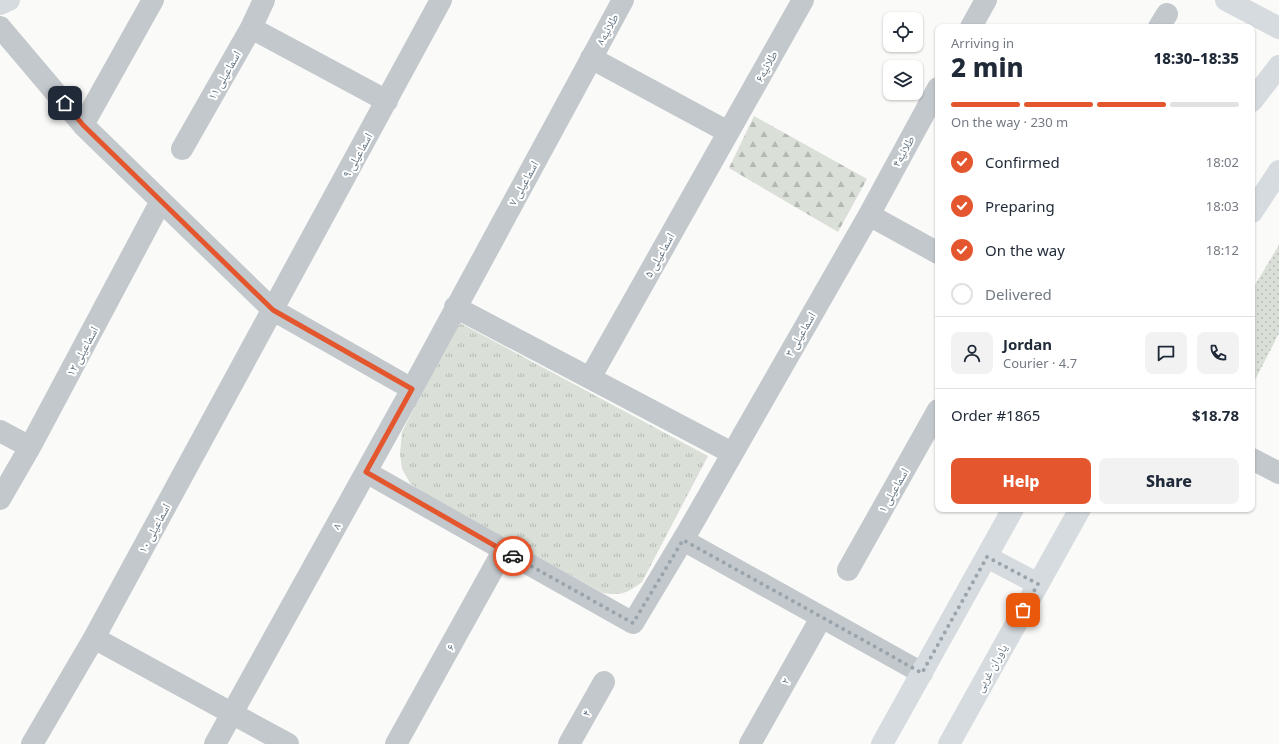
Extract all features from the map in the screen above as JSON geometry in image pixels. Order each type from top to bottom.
[{"type":"main road","points":[[0,4],[9,0]]},
{"type":"main road","points":[[1226,0],[1274,19]]},
{"type":"main road","points":[[1255,97],[1279,66]]},
{"type":"main road","points":[[1255,207],[1279,171]]},
{"type":"main road","points":[[882,744],[1012,512]]},
{"type":"main road","name":"یاوران غربی","points":[[949,744],[1078,512]]},
{"type":"main road","points":[[987,557],[1038,584]]},
{"type":"street","points":[[83,125],[154,0]]},
{"type":"street","name":"اسماعیلی ۱۱","points":[[182,149],[251,28],[264,0]]},
{"type":"street","name":"اسماعیلی ۹","points":[[273,310],[441,0]]},
{"type":"street","name":"طلائیه۸","points":[[591,58],[623,0]]},
{"type":"street","name":"طلائیه۶","points":[[728,132],[803,0]]},
{"type":"street","points":[[973,24],[986,0]]},
{"type":"street","points":[[0,27],[83,125],[273,310],[412,389]]},
{"type":"street","points":[[251,28],[387,101]]},
{"type":"street","points":[[591,58],[728,132]]},
{"type":"street","name":"اسماعیلی ۷","points":[[455,307],[591,58]]},
{"type":"street","name":"طلائیه۴","points":[[869,214],[935,93]]},
{"type":"street","name":"اسماعیلی ۵","points":[[590,378],[728,132]]},
{"type":"street","name":"اسماعیلی ۱۲","points":[[0,499],[30,447],[161,202]]},
{"type":"street","points":[[869,214],[935,251]]},
{"type":"street","name":"اسماعیلی ۳","points":[[503,551],[633,623],[683,540],[869,214]]},
{"type":"street","points":[[455,307],[732,453]]},
{"type":"street","name":"۸","points":[[214,744],[412,389],[455,307]]},
{"type":"street","name":"اسماعیلی ۱۰","points":[[32,744],[94,638],[273,310]]},
{"type":"street","name":"اسماعیلی ۱","points":[[848,570],[932,433],[935,422]]},
{"type":"street","points":[[0,431],[30,447]]},
{"type":"street","points":[[1255,461],[1279,473]]},
{"type":"street","points":[[366,472],[503,551]]},
{"type":"street","points":[[683,540],[922,673]]},
{"type":"street","name":"۶","points":[[396,744],[503,551]]},
{"type":"street","name":"۲","points":[[750,744],[821,618]]},
{"type":"street","points":[[94,638],[288,744]]},
{"type":"street","name":"۴","points":[[569,744],[604,682]]},
{"type":"green space","points":[[754,116],[867,179],[838,232],[729,168]]},
{"type":"green space","points":[[1279,245],[1279,333],[1255,380],[1255,285]]},
{"type":"green space","points":[[458,322],[708,456],[642,582],[637,586],[624,593],[603,593],[422,492],[410,483],[402,469],[400,454],[402,432]]},
{"type":"way so far","points":[[513,556],[530,564],[633,623],[683,540],[922,673],[987,557],[1038,584],[1023,610]]},
{"type":"route","points":[[65,103],[83,125],[273,310],[412,389],[366,472],[513,556]]}]
